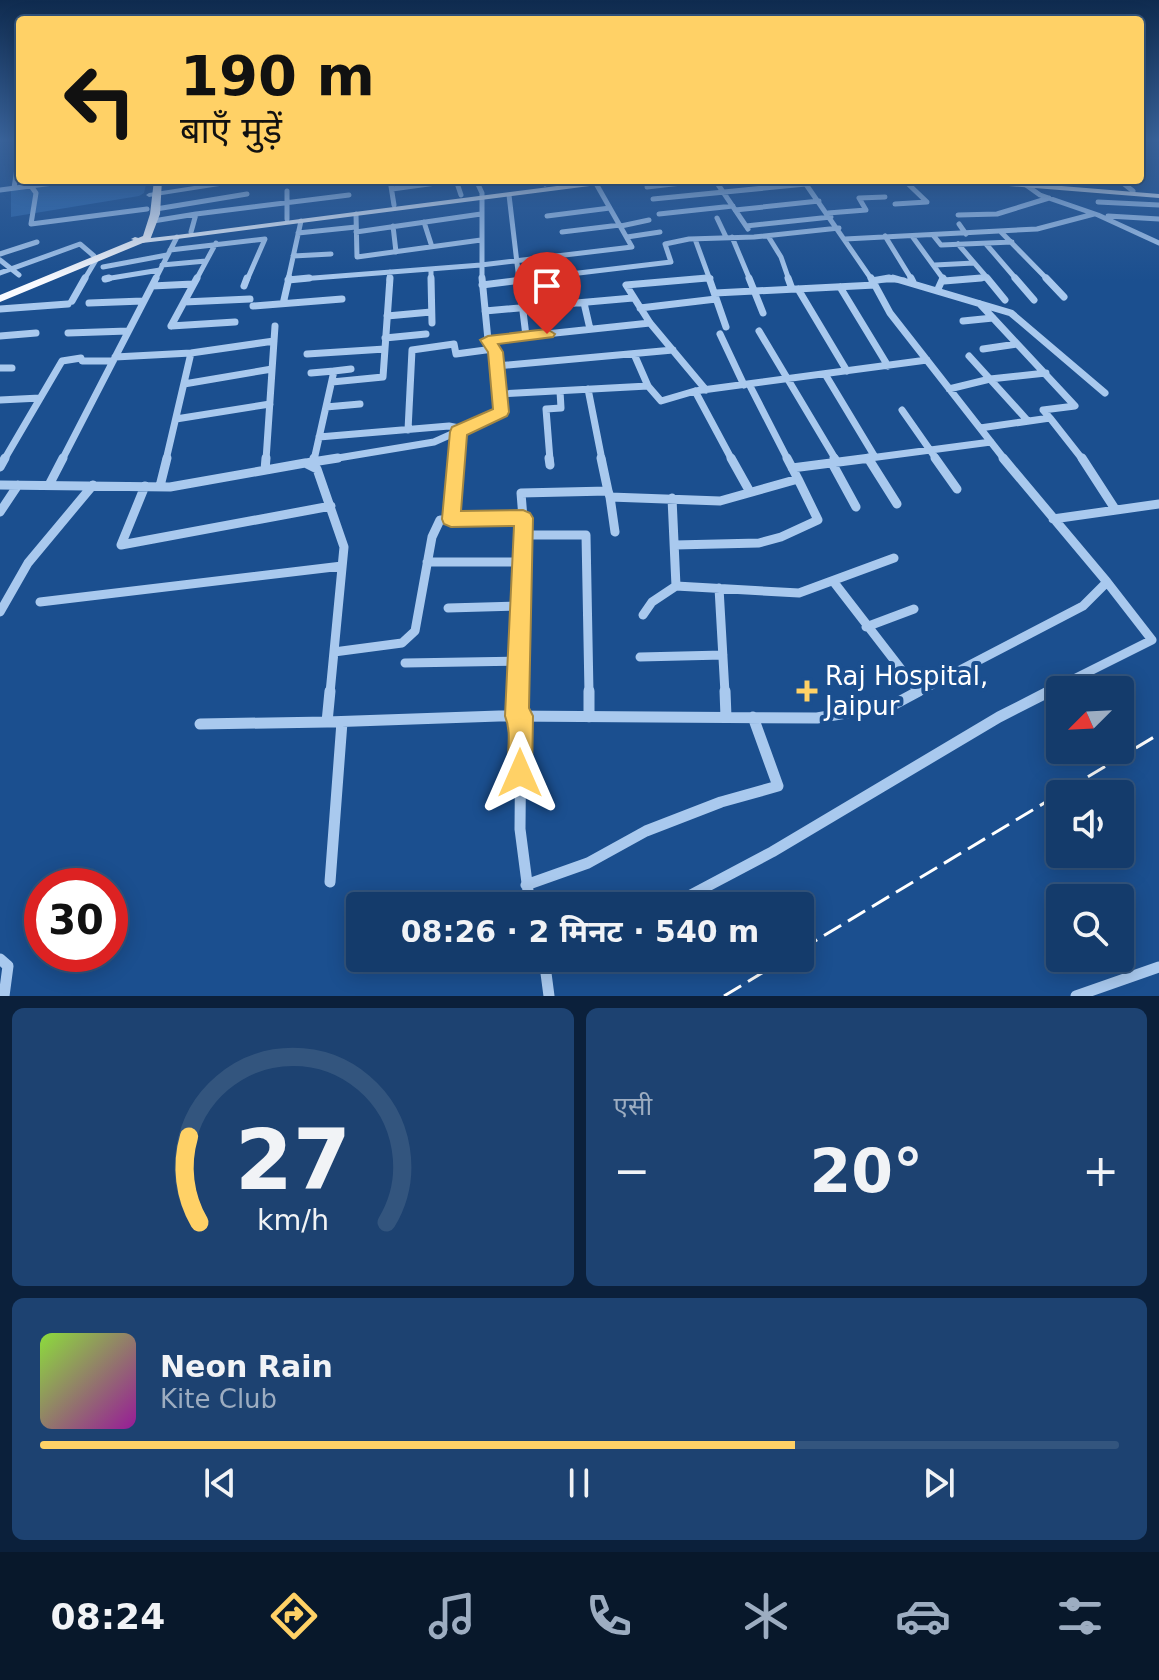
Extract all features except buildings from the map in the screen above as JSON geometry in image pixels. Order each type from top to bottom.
[{"type":"highway","points":[[0,298],[98,261],[140,239],[152,213],[152,187]]},
{"type":"highway","points":[[153,193],[155,187]]},
{"type":"main road","points":[[140,239],[356,214],[518,187]]},
{"type":"main road","points":[[140,239],[461,195],[509,195],[559,187]]},
{"type":"main road","points":[[1056,187],[1159,194]]},
{"type":"main road","points":[[1084,187],[1159,194]]},
{"type":"street","points":[[0,190],[18,187]]},
{"type":"street","points":[[28,232],[36,193],[32,187]]},
{"type":"street","points":[[153,193],[186,187]]},
{"type":"street","points":[[153,193],[192,187]]},
{"type":"street","points":[[394,205],[392,189],[403,187]]},
{"type":"street","points":[[459,187],[461,195]]},
{"type":"street","points":[[0,485],[160,486],[434,442],[501,412],[497,366],[488,340],[482,285],[482,195],[479,187]]},
{"type":"street","points":[[288,280],[481,265],[632,247],[598,187]]},
{"type":"street","points":[[720,187],[754,237]]},
{"type":"street","points":[[653,199],[760,187]]},
{"type":"street","points":[[696,892],[772,852],[999,717],[1155,639],[1053,519],[890,313],[839,228],[808,187]]},
{"type":"street","points":[[895,204],[927,202],[912,187]]},
{"type":"street","points":[[1030,187],[1159,243]]},
{"type":"street","points":[[1129,187],[1133,191]]},
{"type":"street","points":[[287,191],[287,219]]},
{"type":"street","points":[[1091,192],[1108,216]]},
{"type":"street","points":[[152,213],[247,194]]},
{"type":"street","points":[[31,224],[67,216],[196,214],[349,195]]},
{"type":"street","points":[[509,195],[526,336]]},
{"type":"street","points":[[746,226],[866,210],[859,198],[885,197]]},
{"type":"street","points":[[258,198],[258,206]]},
{"type":"street","points":[[958,215],[997,214],[1049,198]]},
{"type":"street","points":[[659,214],[819,201]]},
{"type":"street","points":[[1098,202],[1159,205]]},
{"type":"street","points":[[547,216],[610,208]]},
{"type":"street","points":[[191,232],[196,214]]},
{"type":"street","points":[[356,214],[357,257],[481,240]]},
{"type":"street","points":[[298,233],[393,226],[481,214]]},
{"type":"street","points":[[845,239],[1001,232],[1053,226],[1096,215],[1159,219]]},
{"type":"street","points":[[64,227],[67,216]]},
{"type":"street","points":[[717,218],[729,237],[763,313]]},
{"type":"street","points":[[562,232],[649,220]]},
{"type":"street","points":[[283,304],[301,221]]},
{"type":"street","points":[[424,222],[432,247]]},
{"type":"street","points":[[959,224],[966,234]]},
{"type":"street","points":[[393,226],[396,252]]},
{"type":"street","points":[[482,285],[671,262],[665,244],[695,239],[768,236],[839,228]]},
{"type":"street","points":[[627,237],[660,232]]},
{"type":"street","points":[[1001,232],[1064,297]]},
{"type":"street","points":[[933,235],[941,245],[1012,242]]},
{"type":"street","points":[[1148,235],[1159,236]]},
{"type":"street","points":[[768,236],[795,289],[847,371]]},
{"type":"street","points":[[885,236],[913,282]]},
{"type":"street","points":[[912,236],[944,281]]},
{"type":"street","points":[[49,485],[177,237]]},
{"type":"street","points":[[0,309],[70,302],[98,261],[216,243],[265,239],[244,286]]},
{"type":"street","points":[[695,239],[726,327]]},
{"type":"street","points":[[19,275],[0,257],[37,242]]},
{"type":"street","points":[[216,243],[171,326],[235,322]]},
{"type":"street","points":[[0,273],[80,244],[98,261]]},
{"type":"street","points":[[958,244],[1005,300]]},
{"type":"street","points":[[986,244],[1034,300]]},
{"type":"street","points":[[604,250],[608,269]]},
{"type":"street","points":[[293,256],[331,254]]},
{"type":"street","points":[[377,255],[377,273]]},
{"type":"street","points":[[105,279],[206,261]]},
{"type":"street","points":[[935,265],[974,263]]},
{"type":"street","points":[[431,269],[432,323]]},
{"type":"street","points":[[332,382],[383,377],[390,272]]},
{"type":"street","points":[[706,390],[650,323],[626,285],[711,278]]},
{"type":"street","points":[[640,308],[754,291],[840,287],[891,278],[913,282],[1011,313],[1105,393]]},
{"type":"street","points":[[938,289],[944,281],[986,278]]},
{"type":"street","points":[[152,286],[193,284]]},
{"type":"street","points":[[840,287],[888,366]]},
{"type":"street","points":[[485,311],[633,298]]},
{"type":"street","points":[[184,302],[283,304],[342,299]]},
{"type":"street","points":[[89,303],[143,301]]},
{"type":"street","points":[[978,302],[1075,406],[1043,410],[1094,473],[1115,509]]},
{"type":"street","points":[[584,303],[590,329]]},
{"type":"street","points":[[387,316],[431,312]]},
{"type":"street","points":[[963,321],[993,318]]},
{"type":"street","points":[[488,340],[650,323]]},
{"type":"street","points":[[265,470],[275,326]]},
{"type":"street","points":[[68,333],[128,331]]},
{"type":"street","points":[[759,331],[834,462],[856,507]]},
{"type":"street","points":[[0,336],[36,333]]},
{"type":"street","points":[[385,338],[426,334]]},
{"type":"street","points":[[675,545],[759,543],[781,537],[818,520],[720,334]]},
{"type":"street","points":[[0,467],[62,361],[81,358],[80,363],[191,353],[274,341]]},
{"type":"street","points":[[408,430],[412,350],[454,344],[456,354],[493,349]]},
{"type":"street","points":[[983,349],[1017,344]]},
{"type":"street","points":[[307,354],[385,349]]},
{"type":"street","points":[[497,366],[673,350]]},
{"type":"street","points":[[160,486],[191,353]]},
{"type":"street","points":[[634,354],[648,386],[661,401],[695,391],[927,360]]},
{"type":"street","points":[[969,356],[1028,421]]},
{"type":"street","points":[[0,368],[12,368]]},
{"type":"street","points":[[184,384],[272,369]]},
{"type":"street","points":[[311,373],[351,369]]},
{"type":"street","points":[[309,462],[319,437],[334,371]]},
{"type":"street","points":[[949,389],[990,379],[1046,373]]},
{"type":"street","points":[[825,374],[897,504]]},
{"type":"street","points":[[500,394],[648,386]]},
{"type":"street","points":[[588,389],[615,532]]},
{"type":"street","points":[[550,465],[546,409],[561,408],[560,391]]},
{"type":"street","points":[[695,391],[750,492]]},
{"type":"street","points":[[0,400],[40,398]]},
{"type":"street","points":[[176,419],[270,404]]},
{"type":"street","points":[[326,407],[360,404]]},
{"type":"street","points":[[902,410],[957,489]]},
{"type":"street","points":[[980,428],[1050,418]]},
{"type":"street","points":[[319,437],[449,426],[461,430]]},
{"type":"street","points":[[451,519],[461,430]]},
{"type":"street","points":[[792,468],[991,442]]},
{"type":"street","points":[[309,462],[317,469],[344,547],[327,722]]},
{"type":"street","points":[[527,892],[520,829],[521,493],[609,494],[720,501],[798,479]]},
{"type":"street","points":[[0,512],[18,485]]},
{"type":"street","points":[[0,612],[28,563],[93,485]]},
{"type":"street","points":[[145,486],[121,545],[331,506]]},
{"type":"street","points":[[672,498],[676,586]]},
{"type":"street","points":[[1053,519],[1159,504]]},
{"type":"street","points":[[334,652],[402,643],[415,631],[432,537],[440,520],[523,518]]},
{"type":"street","points":[[523,535],[586,535],[589,717]]},
{"type":"street","points":[[643,615],[652,602],[676,586],[799,593],[894,558]]},
{"type":"street","points":[[427,562],[522,562]]},
{"type":"street","points":[[40,602],[342,566]]},
{"type":"street","points":[[833,581],[918,691]]},
{"type":"street","points":[[200,724],[519,716],[832,715],[893,705],[1083,606],[1107,582]]},
{"type":"street","points":[[719,588],[726,717]]},
{"type":"street","points":[[448,608],[520,606]]},
{"type":"street","points":[[866,627],[914,609]]},
{"type":"street","points":[[640,657],[723,655]]},
{"type":"street","points":[[405,663],[519,661]]},
{"type":"street","points":[[526,885],[588,863],[646,831],[721,802],[778,786],[753,717]]},
{"type":"street","points":[[330,882],[342,722]]},
{"type":"street","points":[[0,959],[8,966],[4,996]]},
{"type":"street","points":[[1076,996],[1159,967]]},
{"type":"street","points":[[546,972],[549,996]]},
{"type":"shaded area","points":[[145,187],[139,196],[11,217],[11,190]]},
{"type":"railway","points":[[814,942],[1159,734]]},
{"type":"railway","points":[[724,996],[764,972]]},
{"type":"place","name":"Raj Hospital, Jaipur","points":[[807,691]]},
{"type":"route","points":[[520,773],[521,716],[517,716],[523,518],[451,519],[458,432],[501,412],[495,352],[488,340],[547,334]]}]
